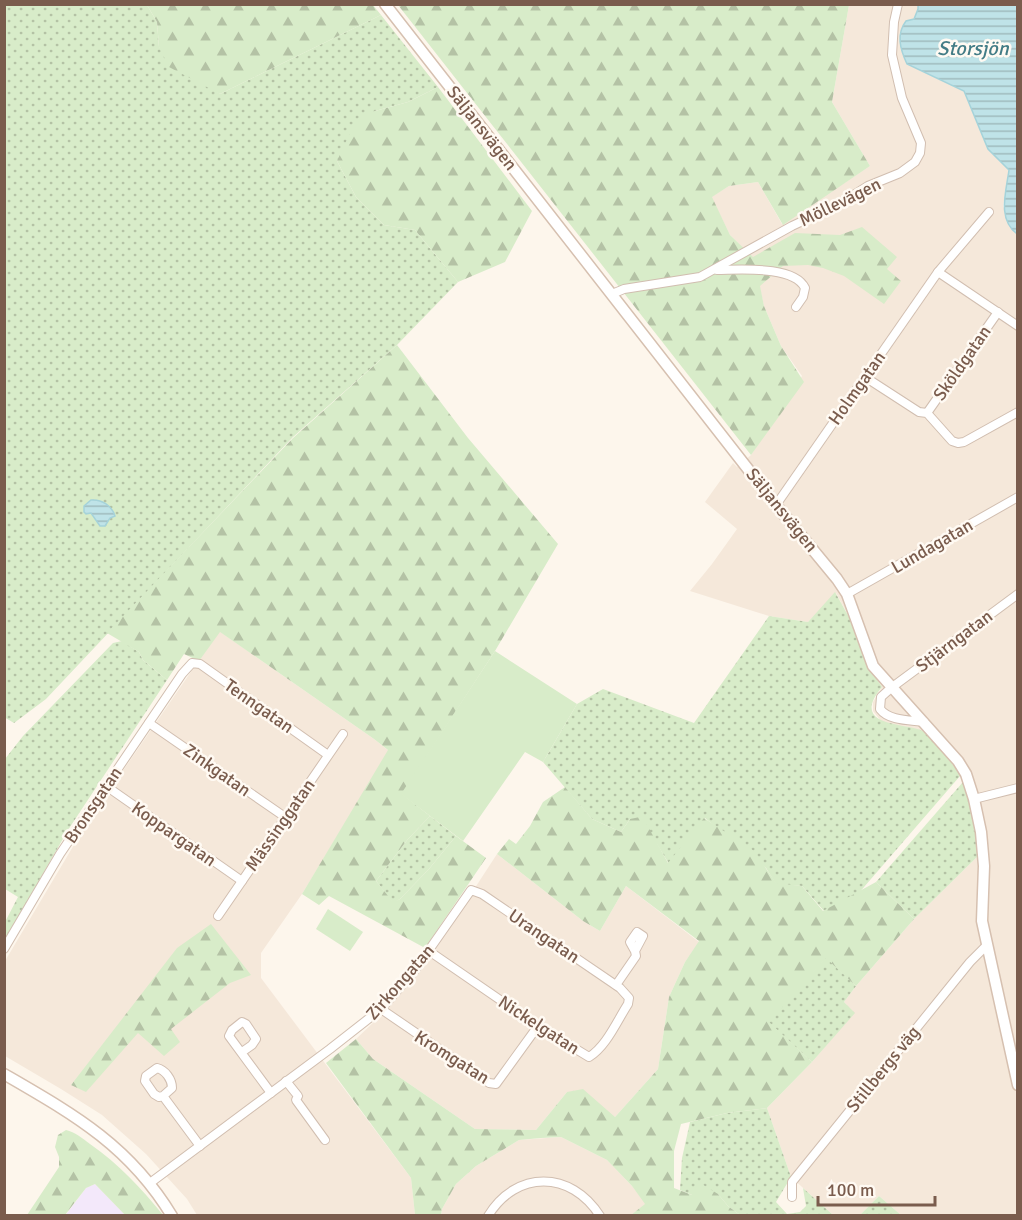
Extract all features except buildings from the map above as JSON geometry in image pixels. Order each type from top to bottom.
[{"type":"street","name":"Säljansvägen","points":[[385,4],[837,579],[847,594],[873,666],[963,767],[974,799],[981,832],[984,866],[982,921],[1017,1084]]},
{"type":"street","name":"Möllevägen","points":[[612,294],[624,289],[692,279],[716,270],[792,226],[841,203],[868,186],[900,173],[919,157],[921,143],[902,98],[892,56],[894,22],[898,4]]},
{"type":"street","points":[[989,212],[939,272],[1017,326]]},
{"type":"street","points":[[716,270],[767,272],[794,276],[805,288],[803,297],[796,307]]},
{"type":"street","name":"Holmgatan","points":[[776,504],[939,272]]},
{"type":"street","name":"Sköldgatan","points":[[927,413],[998,312]]},
{"type":"street","points":[[865,377],[919,412],[927,413],[952,441],[958,443],[964,442],[1017,412]]},
{"type":"street","name":"Lundagatan","points":[[847,594],[1017,497]]},
{"type":"street","name":"Stjärngatan","points":[[891,687],[1017,594]]},
{"type":"street","name":"Tenngatan","points":[[189,666],[200,664],[328,755]]},
{"type":"street","name":"Bronsgatan","points":[[4,949],[60,854],[189,666]]},
{"type":"street","points":[[891,687],[881,697],[882,712],[892,717],[924,722]]},
{"type":"street","name":"Zinkgatan","points":[[149,723],[285,817]]},
{"type":"street","name":"Mässinggatan","points":[[218,916],[343,734]]},
{"type":"street","name":"Koppargatan","points":[[106,786],[242,881]]},
{"type":"street","points":[[974,799],[1017,788]]},
{"type":"street","name":"Zirkongatan","points":[[150,1184],[381,1009],[429,951],[471,890]]},
{"type":"street","name":"Urangatan","points":[[471,890],[482,894],[616,985],[629,998]]},
{"type":"street","name":"Stillbergs väg","points":[[792,1197],[792,1182],[970,962],[987,945]]},
{"type":"street","name":"Nickelgatan","points":[[429,951],[538,1026],[589,1057],[601,1046],[628,1004],[629,998]]},
{"type":"street","points":[[616,985],[636,956],[635,951]]},
{"type":"street","name":"Kromgatan","points":[[381,1009],[454,1060],[494,1084],[538,1026]]},
{"type":"street","points":[[242,1053],[271,1093]]},
{"type":"street","points":[[4,1074],[89,1125],[124,1154],[150,1184],[172,1215]]},
{"type":"street","points":[[286,1081],[298,1096],[296,1100],[325,1140]]},
{"type":"street","points":[[163,1095],[200,1146]]},
{"type":"street","points":[[488,1215],[505,1194],[519,1186],[544,1182],[569,1187],[592,1203],[600,1215]]},
{"type":"shaded area","points":[[849,5],[917,5],[907,64],[964,91],[988,149],[1009,170],[1003,206],[1017,234],[1017,1215],[901,1215],[879,1196],[860,1215],[833,1215],[791,1177],[767,1108],[812,1062],[854,1013],[844,1002],[856,986],[914,919],[978,856],[963,782],[956,768],[924,731],[888,724],[881,721],[873,711],[873,702],[882,687],[867,664],[850,619],[836,593],[808,622],[769,616],[690,591],[737,529],[705,502],[733,463],[737,467],[751,455],[802,376],[781,346],[764,306],[753,258],[730,235],[711,197],[729,186],[758,182],[782,224],[870,166],[832,102]]},
{"type":"shaded area","points":[[219,631],[389,751],[302,894],[261,953],[261,978],[411,1178],[415,1215],[197,1215],[187,1199],[146,1154],[102,1115],[5,1056],[5,961],[87,823]]},
{"type":"shaded area","points":[[497,854],[583,921],[600,931],[626,886],[699,942],[685,962],[669,997],[658,1069],[615,1117],[567,1092],[536,1130],[475,1129],[373,1059],[356,1039],[377,1019],[430,957]]},
{"type":"shaded area","points":[[561,1137],[607,1160],[646,1204],[631,1215],[441,1216],[442,1209],[456,1184],[476,1166],[519,1140]]},
{"type":"shaded area","points":[[95,1184],[125,1215],[65,1216],[86,1188]]},
{"type":"green space","points":[[4,5],[147,5],[157,22],[159,47],[220,94],[381,15],[438,87],[408,102],[375,111],[337,161],[356,197],[384,225],[415,230],[458,282],[397,345],[293,437],[46,699],[14,723],[4,717]]},
{"type":"green space","points":[[147,5],[373,5],[381,15],[220,94],[169,67],[159,47],[157,22]]},
{"type":"green space","points":[[398,5],[849,5],[832,102],[870,166],[783,225],[758,182],[729,186],[712,197],[730,235],[753,257],[795,233],[840,235],[862,227],[897,257],[887,269],[901,281],[884,304],[844,276],[808,265],[783,266],[760,286],[764,306],[781,346],[804,382],[751,455]]},
{"type":"green space","points":[[438,87],[532,211],[505,262],[458,282],[415,230],[384,225],[356,197],[337,161],[354,125],[363,117],[375,111],[408,102]]},
{"type":"green space","points":[[397,345],[468,438],[558,544],[495,651],[402,794],[430,816],[408,839],[376,881],[393,902],[400,899],[429,869],[456,836],[486,858],[425,948],[329,896],[319,905],[302,894],[388,750],[220,632],[199,661],[184,654],[167,680],[143,660],[139,652],[107,633],[293,438]]},
{"type":"green space","points":[[835,592],[850,619],[867,664],[882,687],[873,701],[872,710],[876,717],[885,722],[925,732],[944,752],[960,776],[858,894],[824,911],[802,886],[776,884],[766,868],[705,818],[669,864],[657,844],[630,819],[621,832],[592,819],[543,762],[577,704],[603,689],[694,723],[769,616],[808,622]]},
{"type":"green space","points":[[122,641],[139,652],[143,660],[167,680],[68,830],[5,940],[5,922],[18,897],[5,889],[5,759],[23,736],[113,643]]},
{"type":"green space","points":[[495,651],[577,704],[543,762],[525,752],[463,841],[401,794]]},
{"type":"green space","points":[[963,782],[974,812],[978,856],[914,919],[876,882]]},
{"type":"green space","points":[[565,787],[592,819],[621,832],[630,819],[640,817],[646,823],[668,863],[704,818],[754,851],[776,883],[802,886],[823,911],[876,882],[914,919],[856,986],[826,958],[769,1022],[812,1062],[767,1108],[727,1113],[681,1124],[674,1151],[674,1188],[692,1195],[700,1183],[718,1194],[740,1215],[631,1215],[645,1204],[632,1186],[607,1160],[561,1137],[519,1140],[476,1166],[456,1184],[441,1215],[415,1215],[411,1178],[326,1063],[356,1039],[373,1059],[475,1129],[536,1130],[567,1092],[583,1089],[615,1117],[658,1069],[669,997],[685,962],[699,941],[626,886],[600,931],[583,921],[497,854],[509,839],[516,844],[530,826],[543,802]]},
{"type":"green space","points":[[430,816],[456,836],[429,869],[400,899],[393,903],[376,881],[408,839]]},
{"type":"green space","points":[[328,909],[363,932],[350,951],[316,929]]},
{"type":"green space","points":[[211,924],[251,975],[230,983],[171,1029],[180,1042],[164,1056],[138,1033],[86,1092],[71,1085],[177,948]]},
{"type":"green space","points":[[826,957],[856,986],[844,1002],[855,1013],[812,1062],[768,1022]]},
{"type":"green space","points":[[767,1108],[791,1177],[776,1202],[787,1214],[800,1212],[806,1206],[803,1188],[833,1215],[740,1215],[718,1194],[692,1195],[680,1190],[682,1158],[690,1122],[727,1113]]},
{"type":"green space","points":[[66,1130],[111,1160],[163,1215],[125,1215],[95,1184],[86,1188],[65,1215],[27,1215],[59,1167],[59,1157],[55,1147],[58,1135]]},
{"type":"green space","points":[[879,1196],[901,1215],[860,1215]]},
{"type":"water","name":"Storsjön","points":[[918,5],[1017,5],[1017,234],[1007,221],[1004,205],[1009,170],[988,149],[964,91],[907,64],[900,36],[906,21],[914,19]]},
{"type":"water","points":[[91,500],[103,502],[114,512],[115,516],[110,518],[105,526],[100,526],[91,513],[84,512],[84,506]]}]
